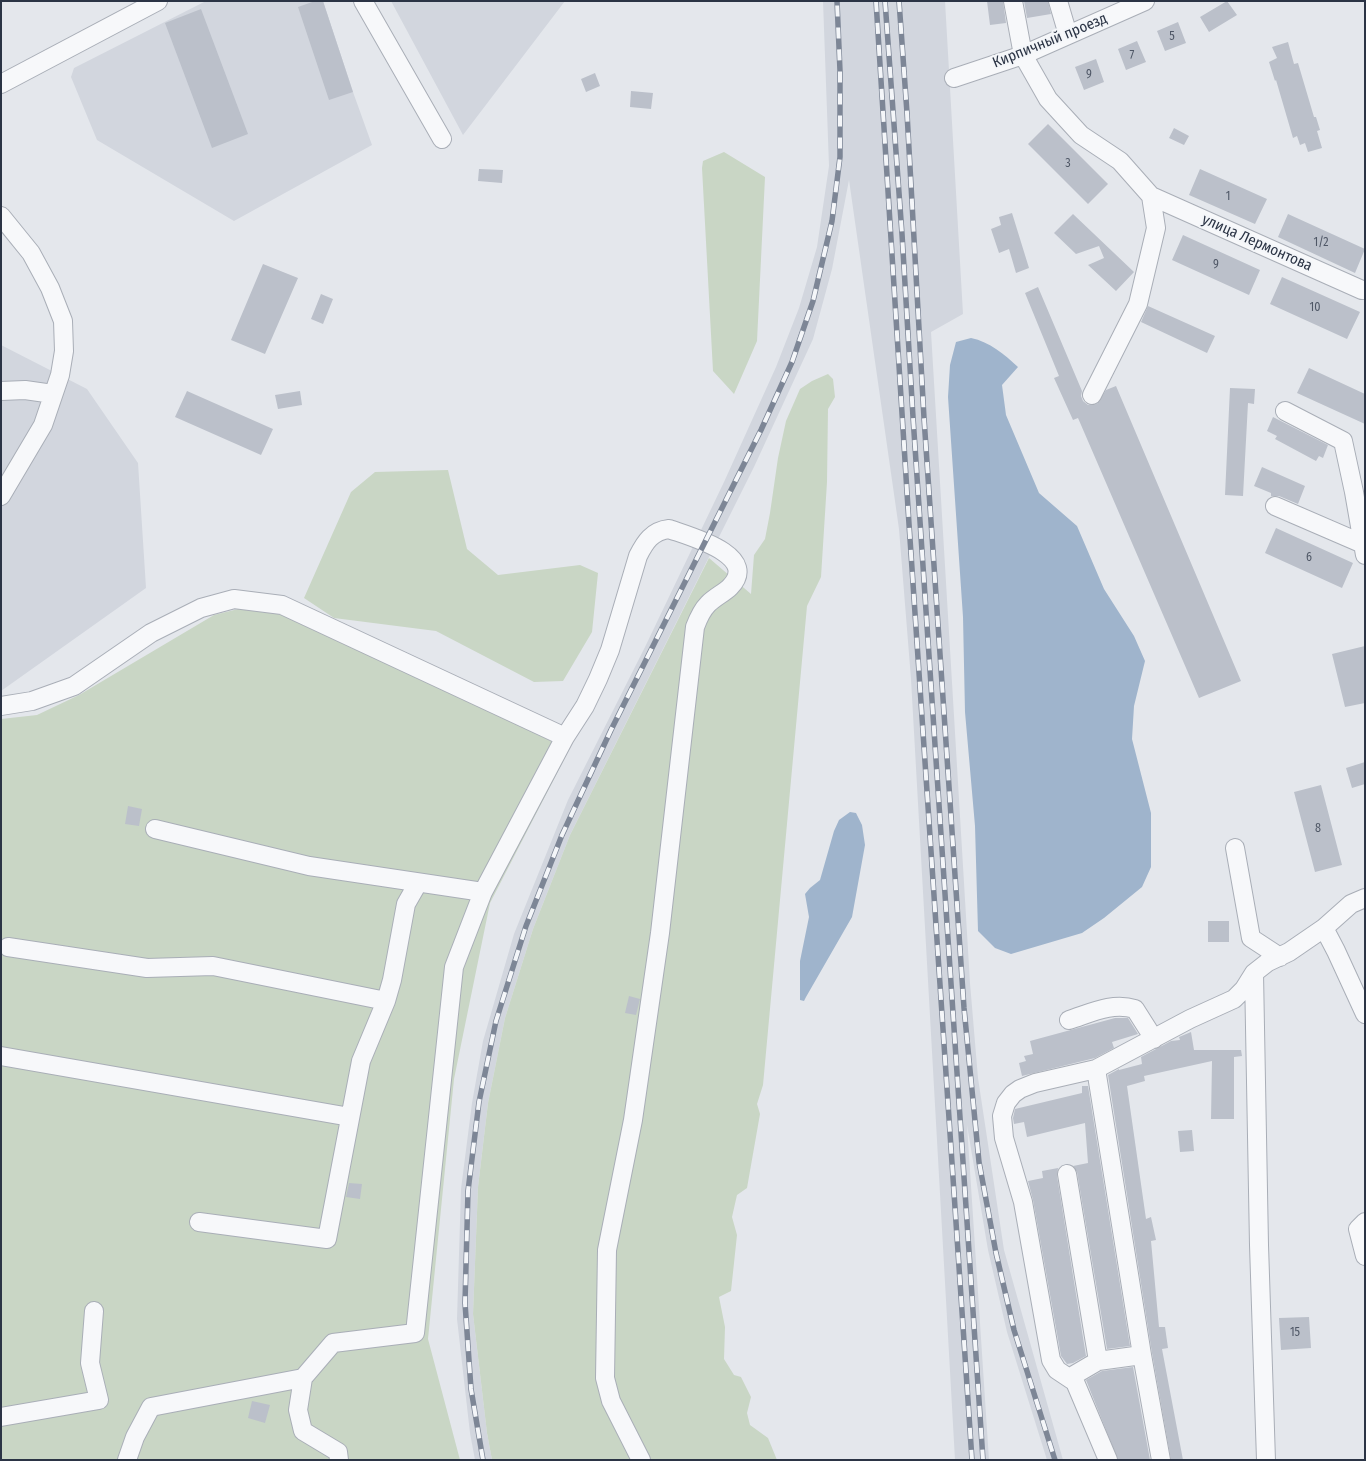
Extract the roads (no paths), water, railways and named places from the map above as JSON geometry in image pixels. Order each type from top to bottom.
[{"type":"street","points":[[1,84],[158,1]]},
{"type":"street","points":[[363,1],[442,139]]},
{"type":"street","points":[[1013,1],[1022,55],[1048,98],[1080,135],[1120,161],[1151,196],[1156,228],[1138,304],[1092,395]]},
{"type":"street","points":[[1058,1],[1068,35]]},
{"type":"street","name":"Кирпичный проезд","points":[[954,78],[1022,55],[1135,3]]},
{"type":"street","name":"улица Лермонтова","points":[[1151,196],[1362,290]]},
{"type":"street","points":[[1,216],[31,253],[50,288],[63,321],[64,351],[60,375],[43,425],[1,496]]},
{"type":"street","points":[[1,391],[25,390],[54,394]]},
{"type":"street","points":[[1286,411],[1343,441],[1364,550]]},
{"type":"street","points":[[1275,506],[1364,550]]},
{"type":"street","points":[[339,1460],[338,1452],[303,1432],[298,1410],[302,1378],[333,1343],[415,1333],[454,967],[482,892],[564,737],[585,706],[598,679],[610,650],[638,556],[645,542],[652,535],[661,530],[669,529],[724,551],[732,558],[736,567],[737,577],[731,586],[708,604],[699,616],[695,627],[660,933],[633,1120],[608,1250],[605,1378],[611,1401],[641,1460]]},
{"type":"street","points":[[1,706],[32,701],[74,686],[151,633],[201,608],[234,598],[282,604],[564,737]]},
{"type":"street","points":[[155,828],[309,866],[482,892]]},
{"type":"street","points":[[1235,848],[1251,938],[1280,956]]},
{"type":"street","points":[[199,1222],[327,1239],[361,1061],[386,1001],[392,980],[406,904],[418,883]]},
{"type":"street","points":[[1108,1460],[1075,1382],[1057,1370],[1051,1360],[1023,1202],[1004,1138],[1002,1116],[1006,1102],[1020,1089],[1036,1083],[1096,1069],[1190,1019],[1234,999],[1244,989],[1254,973],[1268,962],[1324,928],[1351,904],[1365,898]]},
{"type":"street","points":[[1324,928],[1365,1014]]},
{"type":"street","points":[[8,947],[147,968],[213,966],[386,1001]]},
{"type":"street","points":[[1254,973],[1266,1460]]},
{"type":"street","points":[[1069,1020],[1108,1007],[1124,1006],[1134,1009],[1154,1038]]},
{"type":"street","points":[[1,1056],[350,1117]]},
{"type":"street","points":[[1096,1069],[1142,1355],[1161,1460]]},
{"type":"street","points":[[1067,1174],[1098,1361]]},
{"type":"street","points":[[1365,1222],[1358,1229],[1365,1256]]},
{"type":"street","points":[[1,1417],[99,1400],[90,1363],[94,1311]]},
{"type":"street","points":[[1069,1378],[1098,1361],[1142,1355]]},
{"type":"street","points":[[128,1460],[135,1437],[151,1407],[302,1378]]},
{"type":"water","points":[[971,338],[991,346],[1018,367],[1002,385],[1006,415],[1039,493],[1077,526],[1104,589],[1134,636],[1145,661],[1134,706],[1132,739],[1151,813],[1151,867],[1142,887],[1082,933],[1011,954],[995,948],[978,931],[975,826],[965,712],[963,617],[948,397],[950,365],[956,342]]},
{"type":"water","points":[[850,812],[856,813],[862,825],[865,845],[852,917],[804,1001],[800,1000],[800,961],[809,917],[805,894],[820,880],[834,831],[839,820]]},
{"type":"railway","points":[[483,1460],[471,1389],[465,1303],[468,1191],[479,1102],[496,1021],[526,926],[562,835],[611,730],[761,430],[792,362],[813,301],[832,221],[840,157],[840,71],[837,1]]},
{"type":"railway","points":[[876,1],[972,1460]]},
{"type":"railway","points":[[885,1],[983,1460]]},
{"type":"railway","points":[[899,1],[924,418],[964,1008],[979,1162],[996,1253],[1014,1330],[1055,1460]]}]
